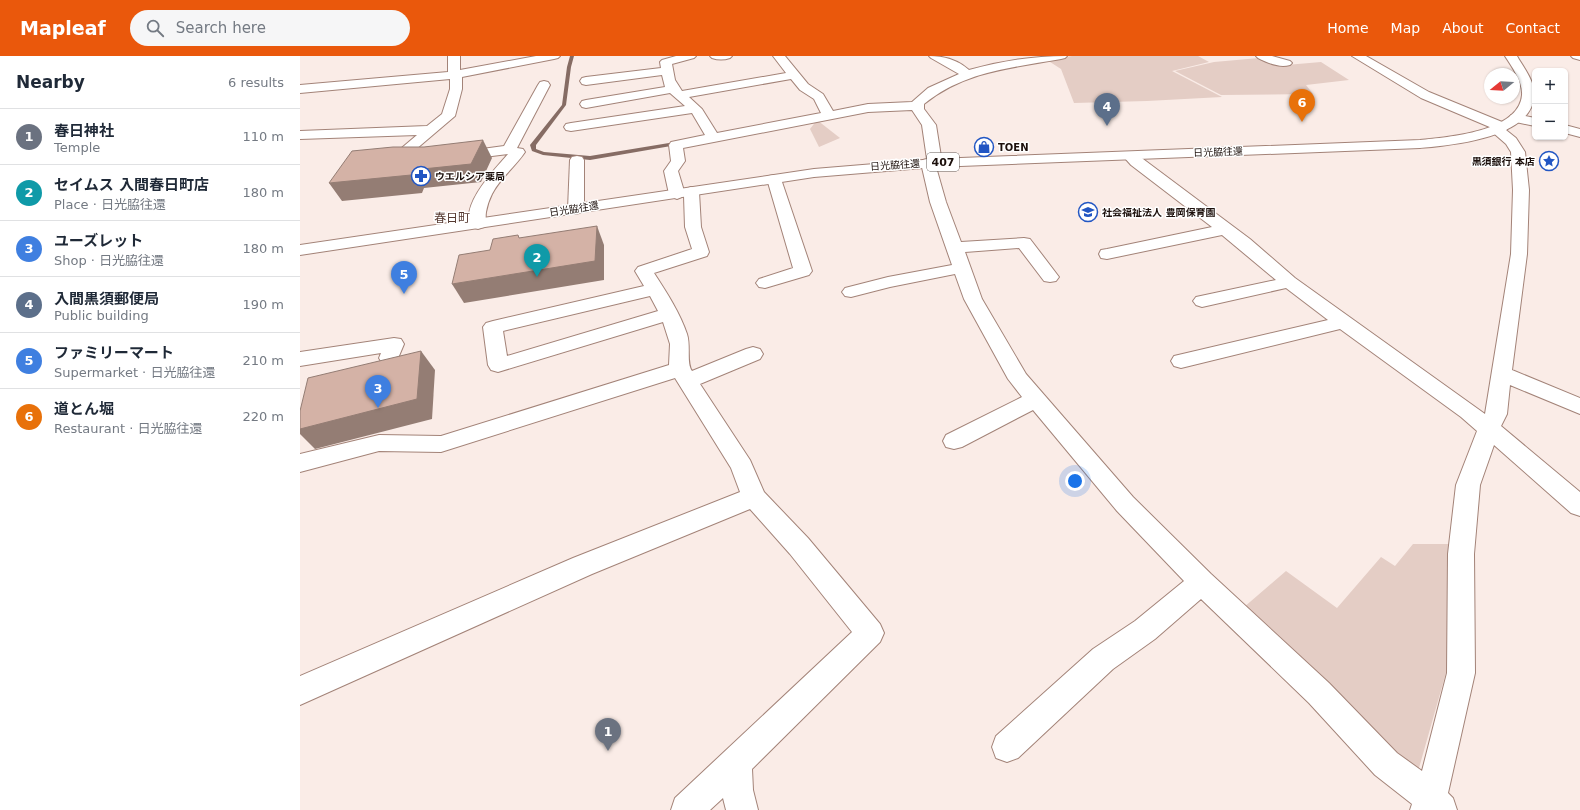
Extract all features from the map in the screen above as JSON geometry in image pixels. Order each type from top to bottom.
[{"type":"main road","points":[[427,159],[406,160],[398,157],[448,116],[456,89],[454,56]]},
{"type":"main road","points":[[300,89],[454,75],[554,56]]},
{"type":"main road","points":[[690,56],[666,62],[669,85],[694,109],[713,138]]},
{"type":"main road","points":[[716,56],[726,56]]},
{"type":"main road","points":[[779,56],[804,87],[819,98],[829,115]]},
{"type":"main road","points":[[935,56],[961,69],[966,74]]},
{"type":"main road","points":[[687,810],[870,633],[799,546],[754,497],[742,466],[684,375],[678,361],[680,345],[677,333],[655,289],[644,271],[701,252],[684,193],[671,171],[678,161],[676,145],[868,108],[917,106],[923,99],[936,90],[966,74],[1061,56]]},
{"type":"main road","points":[[1262,56],[1276,62],[1286,63]]},
{"type":"main road","points":[[1358,56],[1425,95],[1500,128],[1512,141],[1518,152],[1521,190],[1519,254],[1496,414],[1488,430],[1468,485],[1461,554],[1460,673],[1437,807]]},
{"type":"main road","name":"日光脇往還","points":[[300,250],[774,179],[865,168],[932,163],[1420,144],[1465,139],[1500,128],[1516,118],[1526,106],[1528,96],[1526,83],[1511,56]]},
{"type":"main road","points":[[586,81],[667,71]]},
{"type":"main road","points":[[586,104],[795,75]]},
{"type":"main road","points":[[508,150],[544,85]]},
{"type":"main road","points":[[917,106],[929,125],[932,163],[938,202],[973,300],[1018,379],[1125,504],[1202,582],[1318,693],[1386,764],[1437,807]]},
{"type":"main road","points":[[571,127],[694,109]]},
{"type":"main road","points":[[1516,118],[1532,121]]},
{"type":"main road","points":[[300,135],[431,130]]},
{"type":"main road","points":[[1568,131],[1580,133]]},
{"type":"main road","points":[[449,157],[508,150],[518,152],[489,186],[480,200],[476,215],[478,224]]},
{"type":"main road","points":[[1130,156],[1226,229],[1290,282],[1342,322],[1468,412],[1580,506]]},
{"type":"main road","points":[[576,209],[577,160]]},
{"type":"main road","points":[[765,283],[803,271],[774,179]]},
{"type":"main road","points":[[1106,254],[1226,229]]},
{"type":"main road","points":[[851,292],[888,282],[958,258],[1024,243],[1050,277]]},
{"type":"main road","points":[[1202,301],[1290,282]]},
{"type":"main road","points":[[655,289],[492,328],[498,365],[668,314]]},
{"type":"main road","points":[[1181,361],[1342,322]]},
{"type":"main road","points":[[300,359],[394,344],[389,358]]},
{"type":"main road","points":[[300,463],[379,443],[441,444],[753,354]]},
{"type":"main road","points":[[1502,374],[1580,406]]},
{"type":"main road","points":[[954,441],[1035,400]]},
{"type":"main road","points":[[300,691],[586,563],[671,528],[754,497]]},
{"type":"main road","points":[[1007,747],[1102,659],[1145,630],[1202,582]]},
{"type":"main road","points":[[736,764],[737,790],[742,810]]},
{"type":"shaded area","points":[[1072,56],[1198,56],[1209,62],[1172,71],[1222,97],[1074,103],[1061,69],[1047,60]]},
{"type":"shaded area","points":[[1259,58],[1286,65],[1321,62],[1349,80],[1306,85],[1313,94],[1221,95],[1175,71],[1214,62]]},
{"type":"shaded area","points":[[817,120],[840,138],[819,147],[810,129]]},
{"type":"shaded area","points":[[1413,544],[1449,544],[1449,662],[1419,768],[1409,771],[1243,608],[1286,571],[1337,608],[1381,557],[1395,566]]},
{"type":"building","points":[[483,140],[471,164],[413,170],[411,175],[329,183],[352,151],[393,147],[424,147]]},
{"type":"building","points":[[597,226],[595,261],[452,284],[459,255],[490,250],[493,239],[518,235],[519,238]]},
{"type":"building","points":[[421,351],[417,399],[300,429],[300,411],[308,378]]},
{"type":"waterway","points":[[572,56],[564,105],[533,145],[534,150],[543,153],[590,158],[669,145]]},
{"type":"place","name":"道とん堀","points":[[1302,122]]},
{"type":"place","name":"入間黒須郵便局","points":[[1107,126]]},
{"type":"place","name":"TOEN","points":[[984,147]]},
{"type":"place","name":"黒須銀行 本店","points":[[1549,161]]},
{"type":"place","name":"ウエルシア薬局","points":[[421,176]]},
{"type":"place","name":"社会福祉法人 豊岡保育園","points":[[1088,212]]},
{"type":"place","name":"セイムス 入間春日町店","points":[[537,277]]},
{"type":"place","name":"ファミリーマート","points":[[404,294]]},
{"type":"place","name":"ユーズレット","points":[[378,408]]},
{"type":"place","name":"春日神社","points":[[608,751]]},
{"type":"district","name":"春日町","points":[[452,218]]}]
